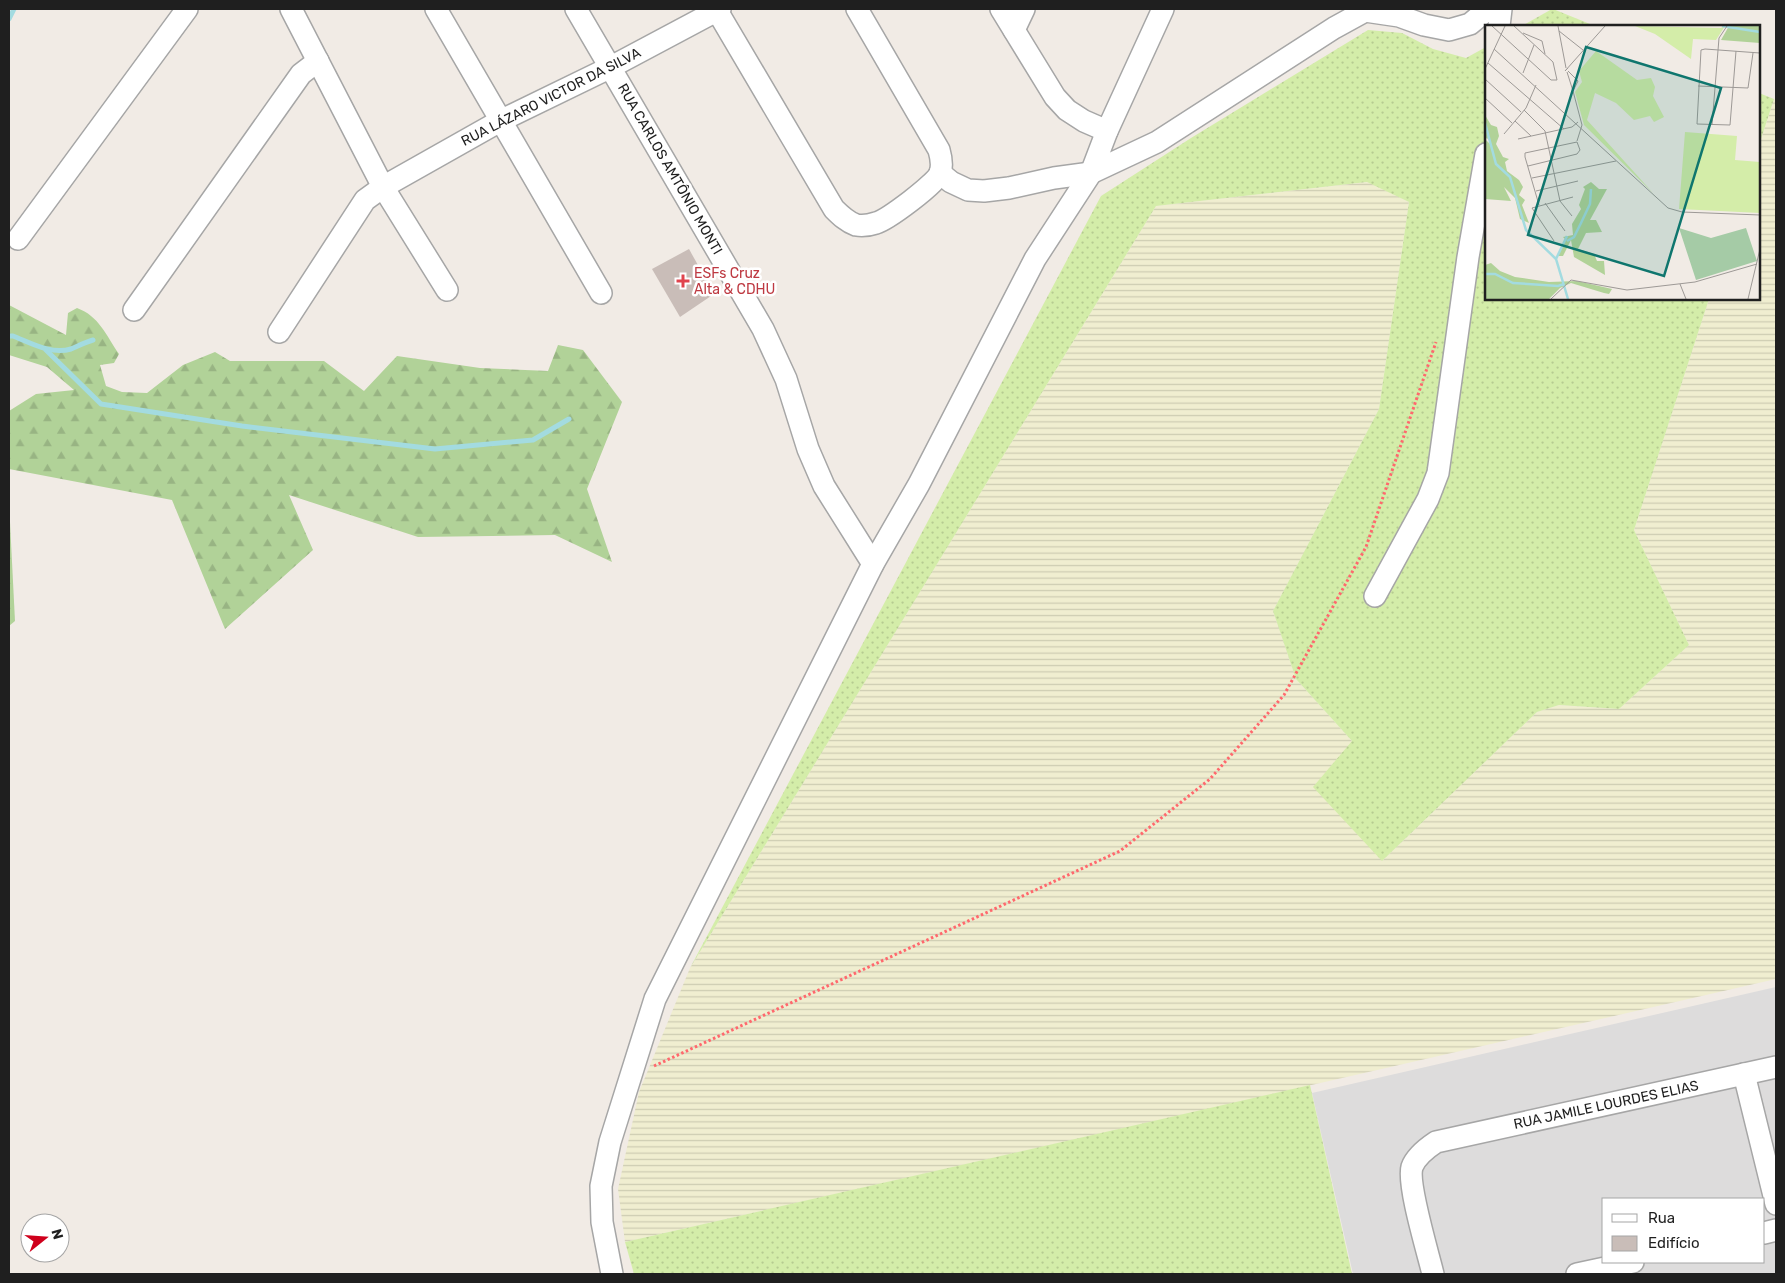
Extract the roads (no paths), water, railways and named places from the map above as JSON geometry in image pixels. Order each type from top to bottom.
[{"type":"street","points":[[18,239],[187,9]]},
{"type":"street","points":[[292,9],[383,187],[447,290]]},
{"type":"street","points":[[436,9],[601,293]]},
{"type":"street","name":"RUA CARLOS AMTÔNIO MONTI","points":[[576,9],[763,329],[786,379],[808,449],[824,486],[873,564]]},
{"type":"street","points":[[718,9],[834,209],[846,220],[865,225],[876,223],[889,216],[934,182],[941,167]]},
{"type":"street","name":"RUA LÁZARO VICTOR DA SILVA","points":[[279,332],[365,200],[383,187],[500,122],[611,67],[718,9]]},
{"type":"street","points":[[857,9],[939,150],[941,167],[951,182],[968,190],[984,191],[1091,173],[1157,142],[1326,33],[1366,10],[1399,16],[1424,25],[1449,30],[1470,24],[1488,9]]},
{"type":"street","points":[[1001,9],[1055,97],[1076,116],[1107,131]]},
{"type":"street","points":[[1014,30],[1024,9]]},
{"type":"street","points":[[612,1274],[602,1222],[602,1186],[610,1142],[655,999],[873,564],[919,484],[1035,259],[1091,173],[1107,131],[1163,9]]},
{"type":"street","points":[[1499,25],[1501,9]]},
{"type":"street","points":[[134,310],[300,74],[318,61]]},
{"type":"street","points":[[1376,596],[1428,500],[1438,472],[1468,257],[1485,160]]},
{"type":"street","name":"RUA JAMILE LOURDES ELIAS","points":[[1433,1274],[1411,1183],[1412,1166],[1422,1152],[1436,1142],[1776,1067]]},
{"type":"street","points":[[1744,1074],[1776,1204]]},
{"type":"street","points":[[1577,1274],[1628,1263]]},
{"type":"waterway","points":[[9,19],[14,9]]},
{"type":"waterway","points":[[9,336],[56,350],[71,349],[93,340]]},
{"type":"waterway","points":[[46,350],[101,404],[242,426],[435,449],[533,440],[569,419]]},
{"type":"place","name":"ESFs Cruz Alta & CDHU","points":[[683,281]]}]
